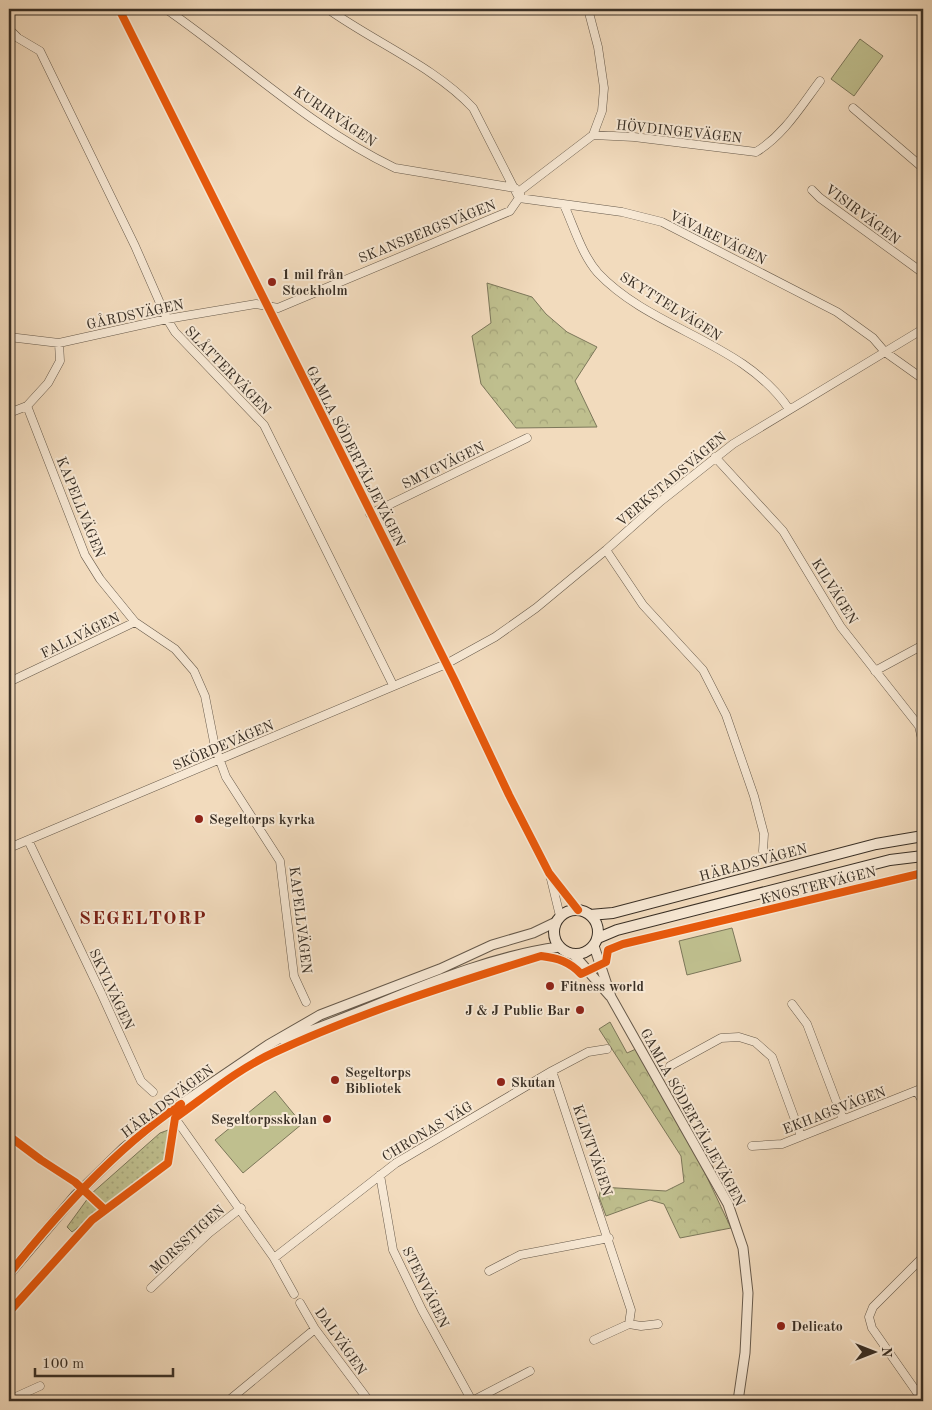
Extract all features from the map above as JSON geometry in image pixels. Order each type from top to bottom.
[{"type":"main road","name":"HÄRADSVÄGEN","points":[[590,915],[612,913],[868,846],[923,836]]},
{"type":"main road","points":[[596,942],[598,928],[590,915],[578,910],[569,911],[558,919],[554,934],[559,946],[574,954],[584,953],[596,942],[617,930],[890,860],[923,856]]},
{"type":"street","name":"GAMLA SÖDERTÄLJEVÄGEN","points":[[119,9],[549,873],[578,910]]},
{"type":"street","name":"KURIRVÄGEN","points":[[166,9],[315,119],[379,160],[395,168],[515,188]]},
{"type":"street","points":[[328,9],[358,31],[408,58],[463,97],[473,108],[519,198]]},
{"type":"street","points":[[588,9],[598,47],[604,88],[602,111],[594,135]]},
{"type":"street","name":"SLÅTTERVÄGEN","points":[[9,29],[18,38],[40,51],[135,246],[167,319],[175,332],[264,425],[393,686]]},
{"type":"street","name":"HÖVDINGEVÄGEN","points":[[594,135],[634,137],[756,152],[768,145],[783,130],[820,81]]},
{"type":"street","points":[[853,108],[923,168]]},
{"type":"street","name":"SKANSBERGSVÄGEN","points":[[266,306],[278,308],[510,210],[519,198],[521,190],[594,135]]},
{"type":"street","name":"VISIRVÄGEN","points":[[812,190],[828,204],[923,273]]},
{"type":"street","name":"VÄVAREVÄGEN","points":[[519,198],[622,212],[662,222],[837,312],[873,338],[884,352],[923,380]]},
{"type":"street","name":"SKYTTELVÄGEN","points":[[564,205],[586,255],[598,272],[638,303],[694,334],[749,369],[782,398],[789,409]]},
{"type":"street","name":"GÅRDSVÄGEN","points":[[9,337],[59,344],[167,319],[256,304],[266,306]]},
{"type":"street","name":"VERKSTADSVÄGEN","points":[[446,664],[503,632],[535,609],[661,501],[732,444],[923,329]]},
{"type":"street","points":[[9,413],[27,406],[48,383],[60,361],[59,344]]},
{"type":"street","name":"KAPELLVÄGEN","points":[[27,406],[85,554],[100,579],[135,622],[175,649],[194,671],[204,696],[219,760],[226,777],[280,861],[294,976],[306,1002]]},
{"type":"street","name":"SMYGVÄGEN","points":[[370,514],[527,438]]},
{"type":"street","name":"KILVÄGEN","points":[[716,457],[783,531],[841,627],[919,726],[923,744]]},
{"type":"street","points":[[606,550],[643,606],[703,670],[726,715],[754,796],[764,834],[763,851]]},
{"type":"street","name":"FALLVÄGEN","points":[[9,682],[135,622]]},
{"type":"street","points":[[875,671],[923,645]]},
{"type":"street","name":"SKÖRDEVÄGEN","points":[[9,848],[446,664]]},
{"type":"street","name":"SKYLVÄGEN","points":[[28,840],[141,1081],[153,1092]]},
{"type":"street","name":"GAMLA SÖDERTÄLJEVÄGEN","points":[[549,873],[558,919]]},
{"type":"street","name":"KNOSTERVÄGEN","points":[[719,921],[923,873]]},
{"type":"street","name":"HÄRADSVÄGEN","points":[[9,1274],[12,1263],[75,1196],[124,1148],[170,1111],[268,1045],[320,1015],[440,969],[492,945],[533,933],[558,919]]},
{"type":"street","name":"GAMLA SÖDERTÄLJEVÄGEN","points":[[596,942],[612,998],[719,1188],[741,1240],[747,1270],[748,1293],[745,1353],[738,1401]]},
{"type":"street","name":"HÄRADSVÄGEN","points":[[268,1045],[326,1026],[410,991],[497,961],[539,949],[559,946]]},
{"type":"street","name":"GAMLA SÖDERTÄLJEVÄGEN","points":[[574,954],[589,970],[599,986],[612,998]]},
{"type":"street","points":[[792,1004],[807,1024],[843,1119]]},
{"type":"street","points":[[670,1066],[722,1038],[739,1037],[755,1042],[772,1057],[801,1136]]},
{"type":"street","name":"CHRONAS VÄG","points":[[274,1258],[380,1175],[552,1071],[588,1052],[607,1049]]},
{"type":"street","name":"KLINTVÄGEN","points":[[552,1071],[609,1238],[631,1310],[632,1319],[629,1324]]},
{"type":"street","points":[[920,1090],[923,1102]]},
{"type":"street","name":"EKHAGSVÄGEN","points":[[752,1146],[782,1144],[920,1090]]},
{"type":"street","points":[[170,1111],[274,1258],[294,1294]]},
{"type":"street","points":[[9,1136],[41,1160]]},
{"type":"street","name":"STENVÄGEN","points":[[380,1175],[393,1250],[422,1310],[472,1401]]},
{"type":"street","name":"MORSSTIGEN","points":[[151,1288],[240,1208]]},
{"type":"street","points":[[489,1271],[520,1255],[609,1238]]},
{"type":"street","points":[[923,1257],[873,1307],[870,1317],[872,1328],[901,1366],[923,1401]]},
{"type":"street","name":"DALVÄGEN","points":[[300,1303],[315,1329],[369,1401]]},
{"type":"street","points":[[594,1340],[629,1324],[641,1326],[658,1324]]},
{"type":"street","points":[[228,1401],[315,1329]]},
{"type":"street","points":[[472,1401],[530,1371]]},
{"type":"street","points":[[9,1400],[40,1386]]},
{"type":"green space","points":[[860,39],[883,56],[854,96],[831,79]]},
{"type":"green space","points":[[487,283],[532,297],[546,314],[567,332],[597,347],[575,381],[597,427],[516,428],[481,384],[472,336],[491,323]]},
{"type":"green space","points":[[732,928],[741,961],[687,975],[679,941]]},
{"type":"green space","points":[[610,1022],[627,1053],[636,1049],[696,1154],[731,1228],[680,1238],[664,1204],[650,1200],[606,1216],[599,1197],[601,1187],[666,1191],[684,1182],[681,1156],[599,1029]]},
{"type":"green space","points":[[275,1091],[302,1124],[243,1173],[215,1140]]},
{"type":"green space","points":[[171,1129],[166,1161],[72,1232],[67,1227],[91,1194],[160,1133]]},
{"type":"cycle path","points":[[119,9],[455,681],[509,795],[549,873],[578,910]]},
{"type":"cycle path","points":[[9,1312],[92,1220],[168,1163],[175,1118],[260,1059],[306,1038],[372,1012],[439,988],[541,956],[563,961],[581,974],[606,962],[608,950],[623,944],[923,873]]},
{"type":"cycle path","points":[[9,1274],[68,1205],[110,1162],[156,1122],[181,1104]]},
{"type":"cycle path","points":[[9,1136],[75,1182],[104,1209]]},
{"type":"place","name":"1 mil från Stockholm","points":[[272,282]]},
{"type":"place","name":"Segeltorps kyrka","points":[[199,819]]},
{"type":"place","name":"Fitness world","points":[[550,986]]},
{"type":"place","name":"J & J Public Bar","points":[[580,1010]]},
{"type":"place","name":"Segeltorps Bibliotek","points":[[335,1080]]},
{"type":"place","name":"Skutan","points":[[501,1082]]},
{"type":"place","name":"Segeltorpsskolan","points":[[327,1119]]},
{"type":"place","name":"Delicato","points":[[781,1326]]},
{"type":"district","name":"SEGELTORP","points":[[143,917]]}]
